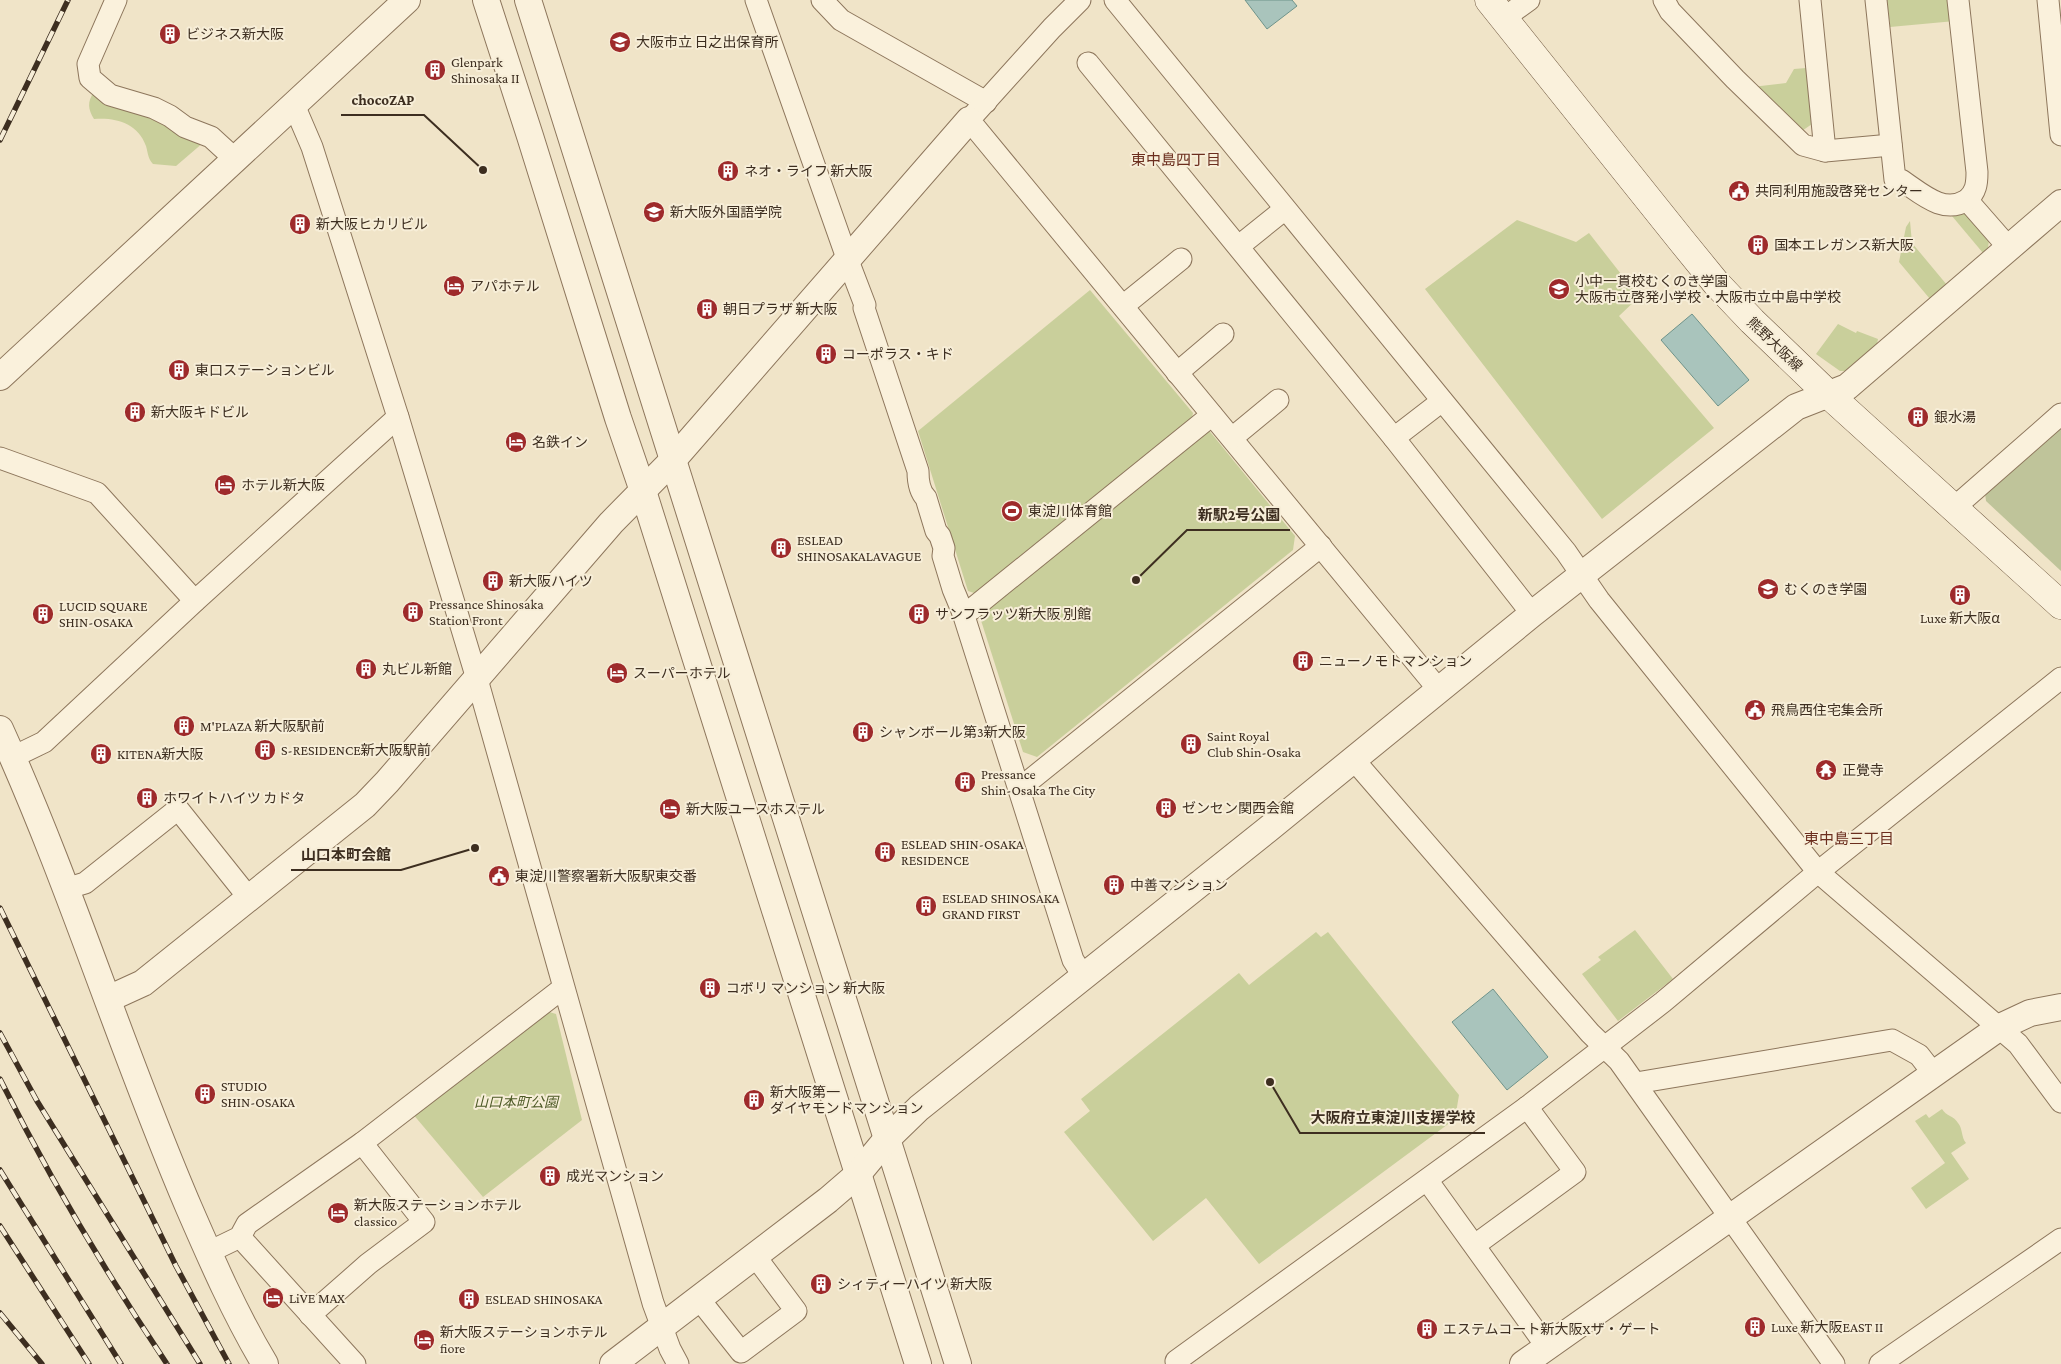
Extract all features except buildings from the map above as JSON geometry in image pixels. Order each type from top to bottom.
[{"type":"main road","name":"熊野大阪線","points":[[1497,9],[1716,283],[1752,321],[1828,394],[2061,605]]},
{"type":"street","points":[[116,0],[88,64],[90,78],[110,95],[154,108],[170,116],[185,127],[211,137],[236,159]]},
{"type":"street","points":[[0,377],[407,0]]},
{"type":"street","points":[[486,0],[918,1364]]},
{"type":"street","points":[[528,0],[958,1364]]},
{"type":"street","points":[[756,0],[847,258],[866,305],[864,308],[918,471],[918,480],[922,494],[926,498],[936,531],[944,548],[943,556],[953,589],[963,613],[1073,960],[1084,977]]},
{"type":"street","points":[[822,0],[841,20],[977,111],[1123,306],[1439,690]]},
{"type":"street","points":[[108,998],[143,983],[365,806],[477,680],[611,523],[672,461],[847,258],[1026,55],[1080,0]]},
{"type":"street","points":[[1115,0],[1566,552],[1599,600],[1818,872],[2018,1044],[2061,1102]]},
{"type":"street","points":[[1497,9],[1529,0]]},
{"type":"street","points":[[1664,0],[1670,11],[1803,145],[1825,151],[1891,145]]},
{"type":"street","points":[[1810,0],[1825,151]]},
{"type":"street","points":[[1876,0],[1895,180],[1901,180],[1940,204],[1954,206],[1967,200],[1974,192],[1977,183],[1958,0]]},
{"type":"street","points":[[2053,3],[2061,136]]},
{"type":"street","points":[[1088,63],[1394,438],[1532,614]]},
{"type":"street","points":[[294,104],[312,147],[398,418],[477,680],[653,1303],[670,1349],[678,1364]]},
{"type":"street","points":[[1967,200],[2009,248]]},
{"type":"street","points":[[613,1364],[755,1256],[857,1175],[886,1140],[919,1108],[1084,977],[1532,614],[1796,407],[1847,387],[2061,203]]},
{"type":"street","points":[[1239,246],[1285,209]]},
{"type":"street","points":[[1123,306],[1182,259]]},
{"type":"street","points":[[1177,373],[1223,334]]},
{"type":"street","points":[[1232,438],[1278,400]]},
{"type":"street","points":[[1394,438],[1442,401]]},
{"type":"street","points":[[1955,507],[2061,414]]},
{"type":"street","points":[[963,613],[972,609],[1212,415]]},
{"type":"street","points":[[13,757],[44,742],[195,601],[398,418]]},
{"type":"street","points":[[0,458],[97,493],[195,601]]},
{"type":"street","points":[[1019,789],[1321,546]]},
{"type":"street","points":[[1178,1364],[1176,1361],[1527,1107],[1663,1002],[1818,872],[2061,678]]},
{"type":"street","points":[[0,729],[13,757],[108,998],[158,1137],[208,1252],[244,1328],[265,1364]]},
{"type":"street","points":[[1353,760],[1604,1047],[1619,1061],[1834,1364]]},
{"type":"street","points":[[65,889],[85,883],[178,809],[250,898]]},
{"type":"street","points":[[208,1252],[240,1237],[247,1224],[362,1143],[563,988]]},
{"type":"street","points":[[1523,1364],[2000,1027],[2030,1013],[2061,1007]]},
{"type":"street","points":[[1636,1083],[1892,1040],[1919,1055],[1933,1073]]},
{"type":"street","points":[[1475,1245],[1575,1172],[1527,1107]]},
{"type":"street","points":[[310,1315],[368,1264],[424,1222],[362,1143]]},
{"type":"street","points":[[1427,1180],[1547,1347]]},
{"type":"street","points":[[240,1237],[355,1364]]},
{"type":"street","points":[[1880,1364],[2061,1239]]},
{"type":"street","points":[[699,1299],[741,1352],[796,1311],[755,1256]]},
{"type":"green space","points":[[1887,0],[1952,0],[1955,21],[1890,27]]},
{"type":"green space","points":[[1806,68],[1812,124],[1799,133],[1752,87],[1786,83],[1794,69]]},
{"type":"green space","points":[[94,92],[133,108],[150,118],[167,123],[204,142],[176,166],[153,164],[142,138],[132,127],[110,119],[94,119],[89,106]]},
{"type":"green space","points":[[1958,212],[1965,213],[1989,240],[1988,248],[1983,253],[1952,216]]},
{"type":"green space","points":[[1517,220],[1576,242],[1589,233],[1639,297],[1619,316],[1714,428],[1602,519],[1425,289]]},
{"type":"green space","points":[[1910,221],[1912,243],[1947,285],[1930,299],[1899,262],[1906,227]]},
{"type":"green space","name":"東淀川体育館","points":[[1090,290],[1193,413],[1191,423],[977,594],[968,591],[918,431]]},
{"type":"green space","points":[[1838,324],[1856,333],[1857,331],[1878,339],[1877,344],[1845,371],[1840,371],[1816,354]]},
{"type":"green space","points":[[1207,428],[1295,536],[1293,550],[1037,757],[1023,752],[978,611]]},
{"type":"green space","points":[[2061,428],[2061,571],[1986,501],[1985,493]]},
{"type":"green space","points":[[1635,930],[1673,979],[1618,1021],[1582,974],[1601,960],[1598,957]]},
{"type":"green space","points":[[1316,932],[1321,937],[1328,932],[1459,1095],[1455,1119],[1259,1264],[1206,1198],[1153,1241],[1064,1132],[1090,1111],[1081,1099],[1239,973],[1249,985]]},
{"type":"green space","name":"山口本町公園","points":[[546,1011],[556,1014],[582,1120],[483,1197],[412,1113]]},
{"type":"green space","points":[[1942,1109],[1961,1128],[1966,1143],[1951,1153],[1969,1179],[1926,1209],[1911,1188],[1945,1163],[1915,1121],[1926,1114],[1929,1118]]},
{"type":"water","points":[[1245,0],[1292,0],[1297,6],[1267,29]]},
{"type":"water","points":[[1692,314],[1749,380],[1718,406],[1661,340]]},
{"type":"water","points":[[1493,989],[1548,1057],[1507,1090],[1452,1022]]},
{"type":"railway","points":[[0,140],[68,0]]},
{"type":"railway","points":[[0,908],[176,1266],[229,1364]]},
{"type":"railway","points":[[0,1033],[37,1101],[200,1364]]},
{"type":"railway","points":[[0,1079],[38,1152],[79,1224],[167,1364]]},
{"type":"railway","points":[[0,1170],[121,1364]]},
{"type":"railway","points":[[0,1226],[89,1364]]},
{"type":"railway","points":[[0,1313],[42,1364]]},
{"type":"place","name":"ビジネス新大阪","points":[[170,34]]},
{"type":"place","name":"大阪市立 日之出保育所","points":[[620,42]]},
{"type":"place","name":"Glenpark Shinosaka II","points":[[435,70]]},
{"type":"place","name":"chocoZAP","points":[[483,170]]},
{"type":"place","name":"ネオ・ライフ 新大阪","points":[[728,171]]},
{"type":"place","name":"共同利用施設啓発センター","points":[[1739,191]]},
{"type":"place","name":"新大阪外国語学院","points":[[654,212]]},
{"type":"place","name":"新大阪ヒカリビル","points":[[300,224]]},
{"type":"place","name":"国本エレガンス新大阪","points":[[1758,245]]},
{"type":"place","name":"アパホテル","points":[[454,286]]},
{"type":"place","name":"小中一貫校むくのき学園 大阪市立啓発小学校・大阪市立中島中学校","points":[[1559,289]]},
{"type":"place","name":"朝日プラザ 新大阪","points":[[707,309]]},
{"type":"place","name":"コーポラス・キド","points":[[826,354]]},
{"type":"place","name":"東口ステーションビル","points":[[179,370]]},
{"type":"place","name":"新大阪キドビル","points":[[135,412]]},
{"type":"place","name":"銀水湯","points":[[1918,417]]},
{"type":"place","name":"名鉄イン","points":[[516,442]]},
{"type":"place","name":"ホテル新大阪","points":[[225,485]]},
{"type":"place","name":"東淀川体育館","points":[[1012,511]]},
{"type":"place","name":"ESLEAD SHINOSAKALAVAGUE","points":[[781,548]]},
{"type":"place","name":"新駅2号公園","points":[[1136,580]]},
{"type":"place","name":"新大阪ハイツ","points":[[493,581]]},
{"type":"place","name":"むくのき学園","points":[[1768,589]]},
{"type":"place","name":"Luxe 新大阪α","points":[[1960,595]]},
{"type":"place","name":"Pressance Shinosaka Station Front","points":[[413,612]]},
{"type":"place","name":"LUCID SQUARE SHIN-OSAKA","points":[[43,614]]},
{"type":"place","name":"サンフラッツ新大阪 別館","points":[[919,614]]},
{"type":"place","name":"ニューノモトマンション","points":[[1303,661]]},
{"type":"place","name":"丸ビル新館","points":[[366,669]]},
{"type":"place","name":"スーパーホテル","points":[[617,673]]},
{"type":"place","name":"飛鳥西住宅集会所","points":[[1755,710]]},
{"type":"place","name":"M'PLAZA 新大阪駅前","points":[[184,726]]},
{"type":"place","name":"シャンボール第3新大阪","points":[[863,732]]},
{"type":"place","name":"Saint Royal Club Shin-Osaka","points":[[1191,744]]},
{"type":"place","name":"S-RESIDENCE新大阪駅前","points":[[265,750]]},
{"type":"place","name":"KITENA新大阪","points":[[101,754]]},
{"type":"place","name":"正覺寺","points":[[1826,770]]},
{"type":"place","name":"Pressance Shin-Osaka The City","points":[[965,782]]},
{"type":"place","name":"ホワイトハイツ カドタ","points":[[147,798]]},
{"type":"place","name":"ゼンセン関西会館","points":[[1166,808]]},
{"type":"place","name":"新大阪ユースホステル","points":[[670,809]]},
{"type":"place","name":"山口本町会館","points":[[475,848]]},
{"type":"place","name":"ESLEAD SHIN-OSAKA RESIDENCE","points":[[885,852]]},
{"type":"place","name":"東淀川警察署新大阪駅東交番","points":[[499,876]]},
{"type":"place","name":"中善マンション","points":[[1114,885]]},
{"type":"place","name":"ESLEAD SHINOSAKA GRAND FIRST","points":[[926,906]]},
{"type":"place","name":"コボリ マンション 新大阪","points":[[710,988]]},
{"type":"place","name":"大阪府立東淀川支援学校","points":[[1270,1082]]},
{"type":"place","name":"STUDIO SHIN-OSAKA","points":[[205,1094]]},
{"type":"place","name":"新大阪第一 ダイヤモンドマンション","points":[[754,1100]]},
{"type":"place","name":"成光マンション","points":[[550,1176]]},
{"type":"place","name":"新大阪ステーションホテル classico","points":[[338,1213]]},
{"type":"place","name":"シィティーハイツ 新大阪","points":[[821,1284]]},
{"type":"place","name":"LiVE MAX","points":[[273,1298]]},
{"type":"place","name":"ESLEAD SHINOSAKA","points":[[469,1299]]},
{"type":"place","name":"Luxe 新大阪EAST II","points":[[1755,1327]]},
{"type":"place","name":"エステムコート新大阪Xザ・ゲート","points":[[1427,1329]]},
{"type":"place","name":"新大阪ステーションホテル fiore","points":[[424,1340]]},
{"type":"district","name":"東中島四丁目","points":[[1176,160]]},
{"type":"district","name":"東中島三丁目","points":[[1849,839]]}]
